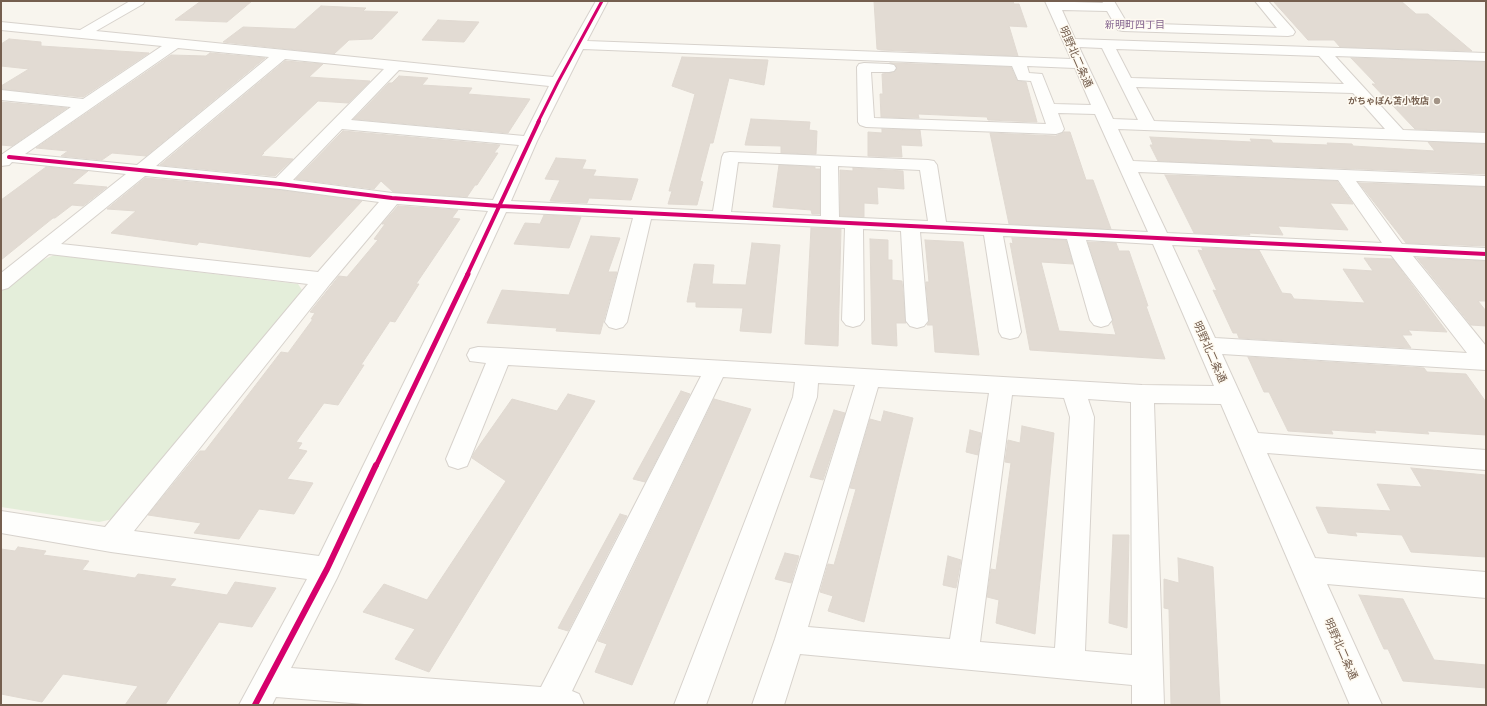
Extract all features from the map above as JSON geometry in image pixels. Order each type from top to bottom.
[{"type":"street","points":[[84,33],[140,1]]},
{"type":"street","points":[[602,1],[558,82],[327,569],[262,693],[558,704],[716,369]]},
{"type":"street","points":[[1052,3],[1109,4],[1123,27],[1288,32],[1261,1]]},
{"type":"street","name":"明野北二条通","points":[[1052,3],[1160,238],[1366,705]]},
{"type":"street","points":[[1,26],[84,33],[558,82]]},
{"type":"street","points":[[5,159],[176,43]]},
{"type":"street","points":[[1070,44],[1484,59]]},
{"type":"street","points":[[579,45],[1079,64]]},
{"type":"street","points":[[1107,45],[1148,125]]},
{"type":"street","points":[[1323,52],[1399,135]]},
{"type":"street","points":[[1,283],[282,54]]},
{"type":"street","points":[[888,57],[889,68],[864,67],[866,122],[1056,129],[1037,77],[1023,77],[1018,62]]},
{"type":"street","points":[[280,184],[395,66]]},
{"type":"street","points":[[1126,82],[1357,89]]},
{"type":"street","points":[[1,95],[84,104]]},
{"type":"street","points":[[1048,108],[1148,125],[1486,138]]},
{"type":"street","points":[[340,124],[529,142]]},
{"type":"street","points":[[721,218],[730,157],[928,165],[938,227]]},
{"type":"street","points":[[5,159],[141,170],[280,184],[392,198],[500,206],[721,218],[938,227],[1486,254]]},
{"type":"street","points":[[829,161],[830,223]]},
{"type":"street","points":[[1126,166],[1486,181]]},
{"type":"street","points":[[1343,175],[1397,250],[1486,361]]},
{"type":"street","points":[[111,540],[323,279],[392,198]]},
{"type":"street","points":[[616,322],[643,214]]},
{"type":"street","points":[[853,320],[854,224]]},
{"type":"street","points":[[910,226],[917,321]]},
{"type":"street","points":[[993,230],[1010,332]]},
{"type":"street","points":[[1075,234],[1101,320]]},
{"type":"street","points":[[44,248],[323,279]]},
{"type":"street","points":[[1207,345],[1486,361]]},
{"type":"street","points":[[458,459],[489,356],[1142,394],[1228,395]]},
{"type":"street","points":[[690,705],[805,397],[807,374]]},
{"type":"street","points":[[768,705],[790,639],[869,378]]},
{"type":"street","points":[[963,654],[1002,386]]},
{"type":"street","points":[[1069,664],[1082,417],[1073,390]]},
{"type":"street","points":[[1142,394],[1148,705]]},
{"type":"street","points":[[1249,442],[1486,460]]},
{"type":"street","points":[[1,522],[111,540],[327,569]]},
{"type":"street","points":[[1306,570],[1486,585]]},
{"type":"street","points":[[790,639],[1147,671]]},
{"type":"green space","points":[[54,255],[298,284],[302,290],[118,518],[99,522],[1,507],[1,292],[36,263]]},
{"type":"building","points":[[201,1],[252,1],[227,22],[175,20]]},
{"type":"building","points":[[874,1],[1013,1],[1014,4],[1019,4],[1027,27],[1009,26],[1018,56],[881,50],[877,49]]},
{"type":"building","points":[[1273,1],[1401,1],[1416,14],[1428,14],[1472,51],[1340,47],[1334,40],[1308,40]]},
{"type":"building","points":[[321,6],[366,8],[363,11],[398,12],[372,39],[349,40],[334,54],[223,42],[243,27],[295,29]]},
{"type":"building","points":[[438,20],[479,22],[464,42],[422,40]]},
{"type":"building","points":[[9,39],[41,42],[41,46],[149,53],[83,97],[1,89],[1,86],[29,69],[1,66],[1,44]]},
{"type":"building","points":[[210,53],[265,58],[146,156],[112,153],[102,160],[61,156],[68,151],[36,148],[171,55],[206,56]]},
{"type":"building","points":[[682,57],[768,60],[764,85],[729,78],[713,143],[710,143],[700,181],[703,182],[697,205],[668,204],[672,191],[669,191],[695,94],[672,86]]},
{"type":"building","name":"がちゃぽん苫小牧店","points":[[1351,58],[1485,62],[1486,132],[1415,129],[1372,84],[1376,84]]},
{"type":"building","points":[[285,61],[323,64],[309,77],[370,81],[348,103],[318,101],[263,153],[261,156],[293,159],[275,176],[160,165]]},
{"type":"building","points":[[890,63],[1011,67],[1017,81],[1026,82],[1037,122],[988,120],[987,117],[918,114],[919,118],[881,117],[880,94],[883,94],[882,74],[894,72],[897,69],[895,64]]},
{"type":"building","points":[[399,76],[428,78],[422,85],[472,88],[468,94],[530,99],[508,133],[354,119],[389,83],[392,83]]},
{"type":"building","points":[[1,102],[67,108],[12,146],[1,145]]},
{"type":"building","points":[[751,119],[810,122],[809,130],[817,131],[816,154],[781,153],[781,146],[745,145]]},
{"type":"building","points":[[882,129],[920,130],[922,146],[901,145],[902,157],[868,156],[868,132],[882,133]]},
{"type":"building","points":[[343,131],[500,145],[494,153],[498,153],[477,185],[475,185],[467,197],[393,192],[381,181],[374,189],[296,179]]},
{"type":"building","points":[[1064,132],[1070,132],[1086,180],[1093,180],[1111,229],[1009,224],[990,133],[1056,136]]},
{"type":"building","points":[[1150,137],[1252,142],[1250,139],[1271,140],[1273,143],[1328,145],[1327,143],[1352,144],[1353,146],[1435,151],[1428,142],[1486,144],[1486,174],[1158,161],[1150,145],[1153,145]]},
{"type":"building","points":[[556,158],[586,160],[582,169],[596,170],[593,176],[638,179],[631,200],[589,198],[587,203],[550,201],[560,180],[545,179]]},
{"type":"building","points":[[779,165],[815,167],[815,169],[820,169],[820,214],[812,214],[811,210],[773,207]]},
{"type":"building","points":[[46,167],[88,171],[72,184],[107,187],[83,206],[72,205],[53,218],[1,260],[1,200]]},
{"type":"building","points":[[853,168],[903,171],[904,189],[877,187],[878,204],[864,203],[864,217],[840,216],[840,170],[853,171]]},
{"type":"building","points":[[1165,175],[1337,181],[1353,204],[1330,203],[1348,230],[1278,226],[1283,235],[1249,233],[1250,235],[1194,233]]},
{"type":"building","points":[[145,178],[280,190],[362,201],[310,257],[199,242],[197,245],[111,233],[136,211],[107,209]]},
{"type":"building","points":[[1359,183],[1486,187],[1486,246],[1406,243]]},
{"type":"building","points":[[398,206],[458,210],[452,218],[460,219],[416,284],[419,284],[395,322],[390,321],[361,365],[364,365],[338,405],[324,403],[296,442],[302,443],[298,449],[307,451],[287,479],[313,483],[294,514],[259,509],[239,539],[194,533],[201,523],[148,515],[200,451],[205,451],[281,352],[288,353],[313,319],[311,319],[315,313],[310,312],[339,276],[347,277],[378,240],[374,239],[385,224],[382,224]]},
{"type":"building","points":[[544,215],[581,217],[569,248],[514,244],[525,223],[540,224]]},
{"type":"building","points":[[811,228],[841,229],[838,346],[805,344]]},
{"type":"building","points":[[591,236],[620,238],[608,272],[617,272],[600,334],[556,331],[557,328],[487,323],[502,290],[569,295]]},
{"type":"building","points":[[1012,238],[1066,240],[1073,264],[1041,262],[1059,331],[1116,335],[1112,322],[1113,320],[1088,242],[1116,243],[1119,251],[1129,251],[1148,306],[1146,306],[1165,359],[1030,350],[1010,243],[1013,244]]},
{"type":"building","points":[[870,239],[888,240],[888,260],[892,260],[892,280],[902,281],[906,323],[896,323],[897,346],[872,344]]},
{"type":"building","points":[[925,240],[963,242],[979,355],[935,352],[933,325],[927,325],[929,321],[926,282],[929,282]]},
{"type":"building","points":[[752,243],[780,245],[771,333],[740,331],[743,308],[696,307],[696,302],[687,302],[694,264],[714,265],[712,284],[746,285]]},
{"type":"building","points":[[1202,248],[1259,250],[1282,293],[1291,294],[1294,299],[1365,303],[1343,269],[1373,271],[1364,258],[1393,259],[1447,332],[1408,330],[1412,335],[1402,335],[1411,348],[1239,338],[1237,333],[1233,333],[1213,290],[1217,291],[1198,250],[1203,251]]},
{"type":"building","points":[[1417,258],[1486,261],[1486,301],[1478,301],[1486,311],[1486,326],[1471,325]]},
{"type":"building","points":[[1248,357],[1424,368],[1427,372],[1466,374],[1486,402],[1486,435],[1427,431],[1429,434],[1374,430],[1376,433],[1331,430],[1333,434],[1288,431],[1269,392],[1264,392]]},
{"type":"building","points":[[681,391],[690,394],[645,482],[633,479]]},
{"type":"building","points":[[568,394],[595,401],[429,672],[395,659],[415,629],[363,612],[384,584],[427,600],[506,481],[472,458],[474,453],[512,399],[557,411]]},
{"type":"building","points":[[714,399],[751,409],[632,685],[595,672],[607,644],[598,641]]},
{"type":"building","points":[[834,410],[845,413],[823,480],[810,477]]},
{"type":"building","points":[[884,411],[913,418],[864,622],[828,611],[833,596],[820,592],[828,564],[834,565],[856,489],[850,488],[870,419],[881,422]]},
{"type":"building","points":[[1022,426],[1054,433],[1035,634],[996,623],[999,600],[987,597],[991,569],[996,570],[1011,463],[1005,462],[1008,440],[1020,443]]},
{"type":"building","points":[[970,430],[981,433],[978,455],[966,452]]},
{"type":"building","points":[[1411,468],[1486,475],[1486,557],[1411,552],[1402,535],[1355,532],[1357,536],[1328,533],[1316,507],[1391,511],[1377,484],[1422,487]]},
{"type":"building","points":[[620,514],[627,516],[568,631],[558,628]]},
{"type":"building","points":[[1113,535],[1129,535],[1127,628],[1109,623]]},
{"type":"building","points":[[18,547],[46,551],[43,555],[89,561],[82,570],[135,578],[138,574],[176,579],[170,586],[227,595],[235,582],[276,588],[252,627],[219,622],[165,705],[125,705],[138,686],[63,674],[42,702],[1,694],[1,549],[15,551]]},
{"type":"building","points":[[785,553],[799,556],[791,583],[775,579]]},
{"type":"building","points":[[948,556],[961,560],[956,588],[943,585]]},
{"type":"building","points":[[1178,558],[1213,567],[1220,705],[1171,705],[1169,609],[1164,608],[1164,579],[1179,583]]},
{"type":"building","points":[[1359,595],[1403,599],[1434,660],[1486,665],[1486,688],[1403,681],[1388,649],[1384,649]]},
{"type":"cycle path","points":[[255,705],[327,569],[490,227],[529,141],[558,82],[602,1]]},
{"type":"cycle path","points":[[9,157],[280,184],[392,198],[500,206],[1486,254]]},
{"type":"place","name":"がちゃぽん苫小牧店","points":[[1437,101]]},
{"type":"district","name":"新明町四丁目","points":[[1135,25]]}]
